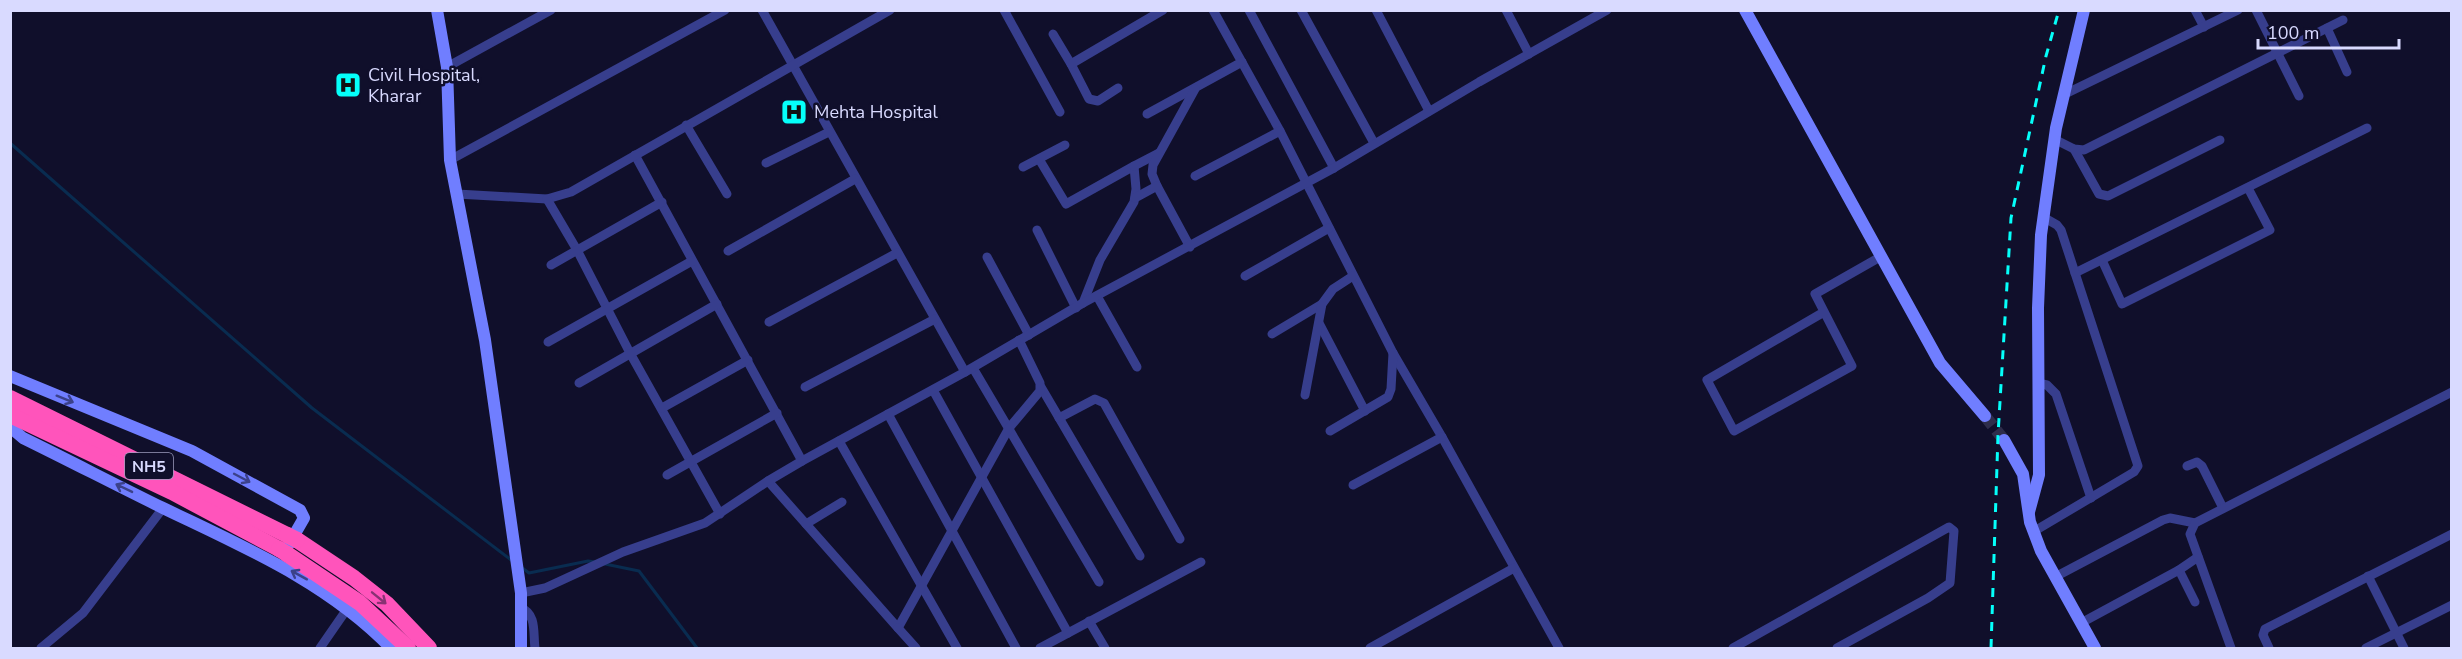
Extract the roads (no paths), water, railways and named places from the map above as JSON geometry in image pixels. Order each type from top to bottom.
[{"type":"highway","name":"NH5","points":[[10,398],[285,548],[360,603],[408,648]]},
{"type":"highway","name":"NH5","points":[[10,415],[285,548],[354,578],[387,604],[429,648]]},
{"type":"street","points":[[437,10],[447,67],[450,160],[485,340],[521,593],[521,648]]},
{"type":"street","points":[[447,67],[551,10]]},
{"type":"street","points":[[450,160],[725,10]]},
{"type":"street","points":[[762,10],[935,319],[1009,428],[1099,582]]},
{"type":"street","points":[[457,194],[547,199],[571,192],[890,10]]},
{"type":"street","points":[[1004,10],[1060,112]]},
{"type":"street","points":[[1071,64],[1163,10]]},
{"type":"street","points":[[1213,10],[1280,131],[1393,353],[1559,648]]},
{"type":"street","points":[[1249,10],[1334,168]]},
{"type":"street","points":[[1301,10],[1374,143]]},
{"type":"street","points":[[1376,10],[1429,111]]},
{"type":"street","points":[[1506,10],[1529,54]]},
{"type":"street","points":[[521,593],[545,588],[647,542],[696,527],[802,461],[969,370],[1097,296],[1334,168],[1607,10]]},
{"type":"street","points":[[1744,10],[1940,363],[1985,416]]},
{"type":"street","points":[[2029,512],[2039,475],[2038,308],[2043,217],[2054,139],[2084,10]]},
{"type":"street","points":[[2195,10],[2204,27]]},
{"type":"street","points":[[2063,95],[2238,10]]},
{"type":"street","points":[[2256,10],[2299,96]]},
{"type":"street","points":[[2054,139],[2084,150],[2343,20]]},
{"type":"street","points":[[2327,28],[2347,72]]},
{"type":"street","points":[[1053,34],[1089,99],[1098,101],[1118,88]]},
{"type":"street","points":[[1147,114],[1242,62]]},
{"type":"street","points":[[1190,247],[1157,186],[1152,170],[1195,88]]},
{"type":"street","points":[[686,125],[727,194]]},
{"type":"street","points":[[2075,273],[2367,128]]},
{"type":"street","points":[[1195,176],[1280,131]]},
{"type":"street","points":[[766,163],[829,132]]},
{"type":"street","points":[[2074,148],[2099,194],[2108,196],[2220,140]]},
{"type":"street","points":[[1023,167],[1065,145]]},
{"type":"street","points":[[1039,159],[1066,204],[1159,153]]},
{"type":"street","points":[[634,155],[662,202],[802,461]]},
{"type":"street","points":[[1080,306],[1097,266],[1135,198],[1134,166]]},
{"type":"street","points":[[728,251],[855,179]]},
{"type":"street","points":[[1135,198],[1157,186]]},
{"type":"street","points":[[2102,260],[2122,304],[2270,230],[2248,189]]},
{"type":"street","points":[[547,199],[720,514]]},
{"type":"street","points":[[551,265],[662,202]]},
{"type":"street","points":[[2033,532],[2134,472],[2138,466],[2060,228],[2043,217]]},
{"type":"street","points":[[1245,276],[1329,228]]},
{"type":"street","points":[[1036,230],[1080,306]]},
{"type":"street","points":[[769,322],[897,253]]},
{"type":"street","points":[[987,257],[1029,335]]},
{"type":"street","points":[[1824,312],[1707,380],[1734,431],[1852,366],[1815,294],[1880,257]]},
{"type":"street","points":[[548,342],[692,261]]},
{"type":"street","points":[[1272,334],[1322,304],[1333,290],[1353,276]]},
{"type":"street","points":[[1097,296],[1137,367]]},
{"type":"street","points":[[579,383],[717,304]]},
{"type":"street","points":[[1305,395],[1322,304]]},
{"type":"street","points":[[805,387],[935,319]]},
{"type":"street","points":[[1319,324],[1365,411]]},
{"type":"street","points":[[1019,340],[1041,387],[1140,556]]},
{"type":"street","points":[[1330,431],[1388,397],[1391,389],[1393,353]]},
{"type":"street","points":[[662,408],[748,360]]},
{"type":"street","points":[[10,376],[192,451],[300,510],[304,518],[285,548]]},
{"type":"street","points":[[2038,383],[2048,385],[2056,394],[2091,498]]},
{"type":"street","points":[[898,628],[1009,428],[1039,394],[1041,387]]},
{"type":"street","points":[[933,390],[1068,633]]},
{"type":"street","points":[[2231,648],[2190,534],[2195,523],[2451,392]]},
{"type":"street","points":[[1059,418],[1089,400],[1095,399],[1104,403],[1180,539]]},
{"type":"street","points":[[667,475],[777,412]]},
{"type":"street","points":[[888,414],[1016,648]]},
{"type":"street","points":[[10,427],[23,438],[163,508],[232,539],[285,548],[311,582],[347,609],[391,648]]},
{"type":"street","points":[[1353,485],[1442,437]]},
{"type":"street","points":[[2004,440],[2023,474],[2033,532],[2055,577],[2095,648]]},
{"type":"street","points":[[838,441],[921,589],[957,648]]},
{"type":"street","points":[[2187,466],[2197,462],[2202,466],[2223,508]]},
{"type":"street","points":[[768,481],[916,648]]},
{"type":"street","points":[[806,524],[842,502]]},
{"type":"street","points":[[44,648],[83,613],[163,508]]},
{"type":"street","points":[[2055,577],[2163,520],[2170,518],[2195,523]]},
{"type":"street","points":[[1733,648],[1949,527],[1954,531],[1950,583],[1928,598],[1837,648]]},
{"type":"street","points":[[2269,648],[2263,635],[2265,628],[2451,534]]},
{"type":"street","points":[[2081,623],[2179,570],[2198,557]]},
{"type":"street","points":[[1040,648],[1201,562]]},
{"type":"street","points":[[1370,648],[1514,568]]},
{"type":"street","points":[[2179,570],[2194,602]]},
{"type":"street","points":[[2368,576],[2404,648]]},
{"type":"street","points":[[2366,648],[2451,605]]},
{"type":"street","points":[[521,608],[528,610],[532,617],[535,648]]},
{"type":"street","points":[[320,648],[347,609]]},
{"type":"street","points":[[1089,621],[1105,648]]},
{"type":"waterway","points":[[10,143],[312,408],[511,560]]},
{"type":"waterway","points":[[521,567],[529,573],[588,561],[596,562]]},
{"type":"waterway","points":[[605,564],[639,571],[697,648]]},
{"type":"tunnel","points":[[1985,416],[2004,440]]},
{"type":"railway","points":[[1991,648],[1998,435],[2011,218],[2046,56],[2059,10]]},
{"type":"place","name":"Civil Hospital, Kharar","points":[[348,85]]},
{"type":"place","name":"Mehta Hospital","points":[[794,112]]}]
